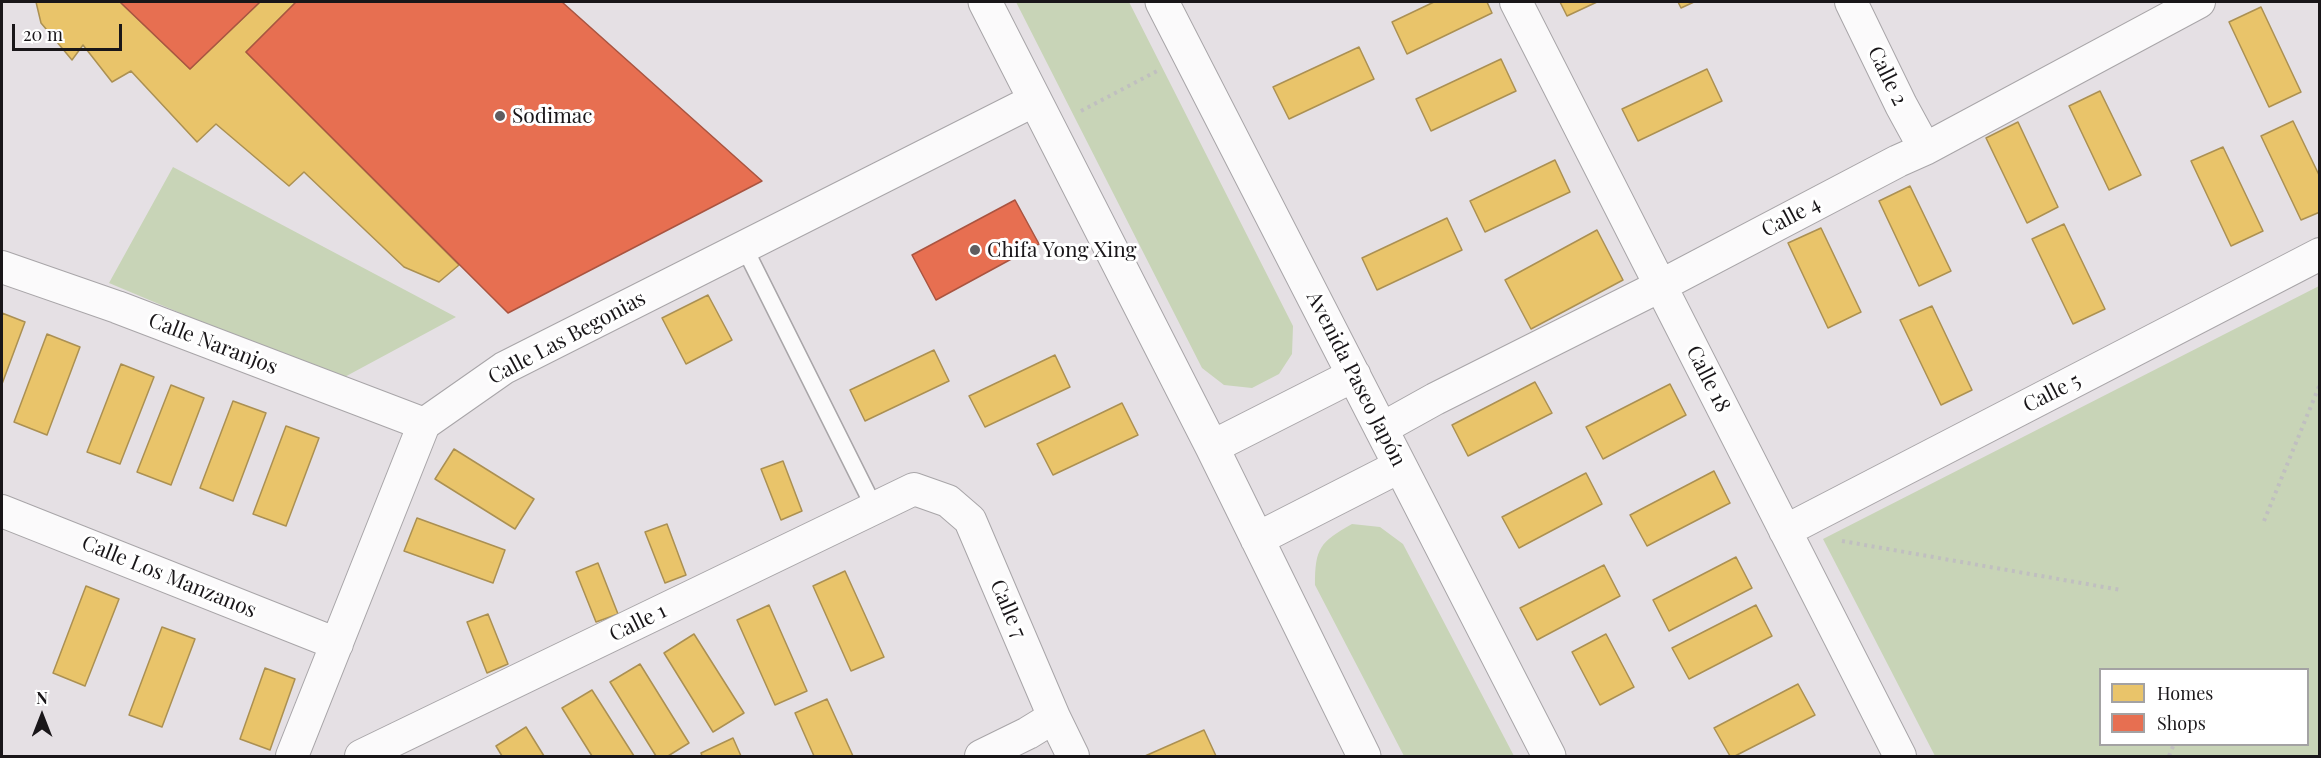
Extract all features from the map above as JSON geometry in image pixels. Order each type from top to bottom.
[{"type":"main road","points":[[985,2],[1212,447],[1364,756]]},
{"type":"main road","name":"Avenida Paseo Japón","points":[[1162,2],[1549,756]]},
{"type":"main road","points":[[1212,447],[1354,375]]},
{"type":"main road","points":[[1257,539],[1400,466]]},
{"type":"street","name":"Calle 18","points":[[1515,2],[1900,756]]},
{"type":"street","name":"Calle 2","points":[[1851,2],[1925,149]]},
{"type":"street","name":"Calle 4","points":[[1381,429],[1435,399],[1925,149],[2164,9],[2199,2]]},
{"type":"street","name":"Calle Las Begonias","points":[[424,424],[504,368],[744,247],[1042,114]]},
{"type":"street","name":"Calle 5","points":[[1785,531],[2319,254]]},
{"type":"street","name":"Calle Naranjos","points":[[2,267],[117,307],[424,424]]},
{"type":"street","points":[[292,756],[424,424]]},
{"type":"street","name":"Calle 1","points":[[361,756],[914,489]]},
{"type":"street","name":"Calle 7","points":[[914,489],[948,501],[970,520],[1054,717],[1073,756]]},
{"type":"street","name":"Calle Los Manzanos","points":[[2,510],[337,644]]},
{"type":"street","points":[[981,756],[1028,733],[1054,717]]},
{"type":"lane","points":[[744,247],[875,509]]},
{"type":"path","points":[[1042,114],[1189,55]]},
{"type":"path","points":[[2264,521],[2319,384]]},
{"type":"path","points":[[1785,531],[2121,590]]},
{"type":"green space","points":[[1016,2],[1129,2],[1293,326],[1292,354],[1279,374],[1252,388],[1224,385],[1202,368]]},
{"type":"green space","points":[[173,167],[456,317],[339,380],[109,283]]},
{"type":"green space","points":[[2319,286],[2319,756],[1935,756],[1823,539]]},
{"type":"green space","points":[[1352,524],[1380,527],[1403,544],[1514,756],[1404,756],[1315,585],[1316,562],[1321,547],[1326,541]]},
{"type":"building: Homes","points":[[36,2],[120,2],[190,69],[260,2],[296,2],[246,52],[459,265],[439,282],[404,267],[304,172],[289,186],[216,124],[197,142],[131,71],[112,82],[83,45],[72,60],[41,23]]},
{"type":"building: Homes","points":[[1434,2],[1487,2],[1492,13],[1407,54],[1392,22]]},
{"type":"building: Homes","points":[[1560,2],[1597,2],[1567,16]]},
{"type":"building: Homes","points":[[1678,2],[1694,2],[1681,8]]},
{"type":"building: Homes","points":[[2261,7],[2301,92],[2269,107],[2229,22]]},
{"type":"building: Homes","points":[[1359,47],[1374,79],[1289,119],[1273,87]]},
{"type":"building: Homes","points":[[1501,59],[1516,91],[1431,131],[1416,99]]},
{"type":"building: Homes","points":[[1707,69],[1722,101],[1638,141],[1622,109]]},
{"type":"building: Homes","points":[[2100,91],[2141,175],[2109,190],[2069,106]]},
{"type":"building: Homes","points":[[2293,121],[2320,177],[2320,212],[2301,220],[2261,136]]},
{"type":"building: Homes","points":[[2018,122],[2058,207],[2027,223],[1986,138]]},
{"type":"building: Homes","points":[[2223,147],[2263,231],[2231,246],[2191,161]]},
{"type":"building: Homes","points":[[1555,160],[1570,192],[1485,232],[1470,201]]},
{"type":"building: Homes","points":[[1910,186],[1951,271],[1919,286],[1879,201]]},
{"type":"building: Homes","points":[[1447,218],[1462,250],[1377,290],[1362,258]]},
{"type":"building: Homes","points":[[2064,224],[2105,309],[2073,324],[2032,239]]},
{"type":"building: Homes","points":[[1821,228],[1861,312],[1828,328],[1788,243]]},
{"type":"building: Homes","points":[[1597,230],[1623,280],[1531,329],[1505,280]]},
{"type":"building: Homes","points":[[708,295],[732,340],[686,364],[662,318]]},
{"type":"building: Homes","points":[[1932,306],[1972,390],[1941,405],[1900,320]]},
{"type":"building: Homes","points":[[2,313],[25,322],[2,384]]},
{"type":"building: Homes","points":[[47,334],[80,347],[47,435],[14,422]]},
{"type":"building: Homes","points":[[934,350],[949,381],[865,421],[850,390]]},
{"type":"building: Homes","points":[[1055,355],[1070,387],[985,427],[969,396]]},
{"type":"building: Homes","points":[[121,364],[154,377],[120,464],[87,452]]},
{"type":"building: Homes","points":[[1535,382],[1552,413],[1468,456],[1452,425]]},
{"type":"building: Homes","points":[[1670,384],[1686,415],[1603,459],[1586,427]]},
{"type":"building: Homes","points":[[171,385],[204,398],[171,485],[137,472]]},
{"type":"building: Homes","points":[[233,401],[266,413],[233,501],[200,488]]},
{"type":"building: Homes","points":[[1122,403],[1138,435],[1053,475],[1037,444]]},
{"type":"building: Homes","points":[[286,426],[319,438],[286,526],[253,514]]},
{"type":"building: Homes","points":[[454,449],[534,499],[515,529],[435,479]]},
{"type":"building: Homes","points":[[783,461],[802,511],[781,520],[761,469]]},
{"type":"building: Homes","points":[[1714,471],[1730,503],[1647,546],[1630,515]]},
{"type":"building: Homes","points":[[1586,473],[1602,504],[1519,548],[1502,517]]},
{"type":"building: Homes","points":[[417,518],[505,550],[493,583],[404,551]]},
{"type":"building: Homes","points":[[667,524],[686,575],[665,583],[645,532]]},
{"type":"building: Homes","points":[[1736,557],[1752,588],[1669,631],[1653,600]]},
{"type":"building: Homes","points":[[598,563],[618,614],[596,622],[576,572]]},
{"type":"building: Homes","points":[[1604,565],[1620,596],[1537,640],[1520,608]]},
{"type":"building: Homes","points":[[845,571],[884,657],[851,671],[813,586]]},
{"type":"building: Homes","points":[[86,586],[119,599],[85,686],[53,673]]},
{"type":"building: Homes","points":[[769,605],[807,691],[775,705],[737,620]]},
{"type":"building: Homes","points":[[1756,605],[1772,636],[1689,679],[1672,648]]},
{"type":"building: Homes","points":[[488,614],[508,664],[487,673],[467,622]]},
{"type":"building: Homes","points":[[162,627],[195,639],[162,727],[129,715]]},
{"type":"building: Homes","points":[[694,634],[744,713],[713,732],[664,653]]},
{"type":"building: Homes","points":[[1606,634],[1634,687],[1600,705],[1572,652]]},
{"type":"building: Homes","points":[[640,664],[689,743],[668,756],[656,756],[610,682]]},
{"type":"building: Homes","points":[[265,668],[295,679],[270,750],[240,739]]},
{"type":"building: Homes","points":[[1798,684],[1815,715],[1735,756],[1730,756],[1714,728]]},
{"type":"building: Homes","points":[[592,690],[634,756],[592,756],[562,708]]},
{"type":"building: Homes","points":[[827,699],[853,756],[814,756],[795,713]]},
{"type":"building: Homes","points":[[526,727],[544,756],[502,756],[496,746]]},
{"type":"building: Homes","points":[[1204,730],[1216,756],[1145,756]]},
{"type":"building: Homes","points":[[733,738],[741,756],[702,756],[701,753]]},
{"type":"building: Shops","points":[[120,2],[260,2],[190,69]]},
{"type":"building: Shops","name":"Sodimac","points":[[296,2],[562,2],[762,181],[508,313],[246,52]]},
{"type":"building: Shops","name":"Chifa Yong Xing","points":[[1015,200],[1039,244],[936,300],[912,255]]},
{"type":"place","name":"Sodimac","points":[[500,116]]},
{"type":"place","name":"Chifa Yong Xing","points":[[975,250]]}]
